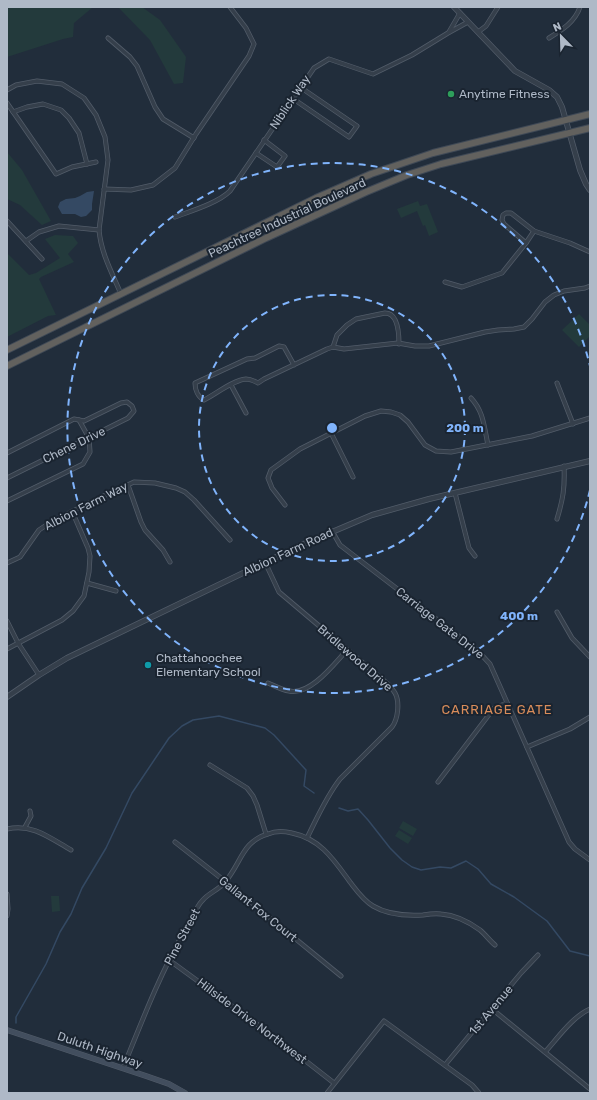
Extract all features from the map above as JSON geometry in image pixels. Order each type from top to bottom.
[{"type":"highway","name":"Peachtree Industrial Boulevard","points":[[7,350],[316,198],[371,174],[433,153],[590,114]]},
{"type":"highway","name":"Peachtree Industrial Boulevard","points":[[7,366],[266,238],[366,192],[407,175],[442,164],[590,128]]},
{"type":"main road","name":"Duluth Highway","points":[[7,1030],[169,1084],[182,1092]]},
{"type":"street","points":[[104,189],[131,190],[153,185],[175,168],[249,56],[254,44],[246,28],[230,7]]},
{"type":"street","points":[[454,7],[515,71],[549,90],[557,97],[562,107],[580,170],[590,190]]},
{"type":"street","points":[[478,32],[486,26],[498,7]]},
{"type":"street","points":[[549,38],[563,30],[572,21],[578,13],[580,7]]},
{"type":"street","name":"Niblick Way","points":[[448,33],[460,13]]},
{"type":"street","name":"Niblick Way","points":[[175,217],[205,205],[226,195],[230,191],[292,98],[314,68],[329,59],[373,74],[412,55],[468,22]]},
{"type":"street","points":[[108,38],[130,57],[137,66],[155,107],[163,119],[194,138]]},
{"type":"street","points":[[7,90],[16,85],[37,81],[62,84],[84,98],[96,115],[105,137],[108,160],[99,230],[100,242],[121,294]]},
{"type":"street","points":[[292,98],[349,137],[356,126],[300,87]]},
{"type":"street","points":[[7,103],[56,174],[72,167],[96,162]]},
{"type":"street","points":[[13,112],[27,107],[44,104],[61,110],[69,118],[79,133],[87,164]]},
{"type":"street","points":[[256,153],[277,167],[285,156],[264,140]]},
{"type":"street","points":[[526,243],[504,224],[502,220],[503,215],[506,213],[511,213],[534,231],[570,243],[590,252]]},
{"type":"street","points":[[7,221],[42,259]]},
{"type":"street","points":[[26,241],[38,232],[59,226],[99,230]]},
{"type":"street","points":[[445,282],[462,287],[502,273],[534,231]]},
{"type":"street","points":[[294,365],[284,347],[279,346],[255,358],[246,359],[195,383],[195,387],[196,391],[204,400],[244,379],[258,383],[333,347],[344,349],[398,344],[429,346],[485,332],[524,327],[545,302],[554,295],[564,291],[590,286]]},
{"type":"street","points":[[333,347],[337,335],[356,319],[385,313],[389,313],[393,316],[398,331],[398,344]]},
{"type":"street","points":[[557,383],[573,424]]},
{"type":"street","points":[[231,385],[246,413]]},
{"type":"street","points":[[471,398],[483,417],[488,445]]},
{"type":"street","name":"Chene Drive","points":[[7,478],[128,418],[134,411],[132,406],[127,402],[121,403],[84,420],[79,420]]},
{"type":"street","points":[[284,505],[272,488],[268,478],[271,470],[300,449],[365,416],[381,411],[400,415],[408,422],[425,445],[436,451],[451,452],[532,436],[590,418]]},
{"type":"street","points":[[7,453],[74,419],[79,420],[89,438],[90,452],[83,464],[7,502]]},
{"type":"street","points":[[332,433],[353,477]]},
{"type":"street","name":"Albion Farm Road","points":[[7,697],[38,675],[73,656],[265,562],[332,531],[372,515],[429,499],[590,461]]},
{"type":"street","points":[[557,519],[564,489],[564,466]]},
{"type":"street","name":"Albion Farm Way","points":[[7,563],[20,557],[39,530],[72,511],[134,482],[155,483],[176,488],[185,492],[230,540]]},
{"type":"street","points":[[128,485],[145,530],[163,550],[170,562]]},
{"type":"street","points":[[455,493],[468,548],[475,556]]},
{"type":"street","points":[[7,649],[62,620],[73,611],[84,596],[89,572],[90,556],[72,511]]},
{"type":"street","name":"Carriage Gate Drive","points":[[332,531],[340,545],[478,651],[490,664],[569,842],[575,849],[590,859]]},
{"type":"street","name":"Bridlewood Drive","points":[[265,562],[279,592],[389,685],[396,694],[397,700],[396,719],[394,724],[389,731],[340,779],[322,807],[307,838]]},
{"type":"street","points":[[87,583],[116,591]]},
{"type":"street","points":[[557,612],[572,638],[590,657]]},
{"type":"street","points":[[7,621],[18,643],[38,675]]},
{"type":"street","points":[[268,684],[289,692],[304,690],[325,675],[347,650]]},
{"type":"street","points":[[438,782],[494,708],[508,703]]},
{"type":"street","points":[[527,747],[570,729],[590,717]]},
{"type":"street","points":[[210,765],[247,788],[257,805],[266,834]]},
{"type":"street","points":[[25,827],[30,816],[30,810]]},
{"type":"street","points":[[7,829],[14,827],[25,827],[42,833],[71,850]]},
{"type":"street","name":"Pine Street","points":[[123,1068],[169,960],[201,901],[226,882],[246,847],[254,839],[266,834],[274,832],[292,833],[307,838],[320,846],[330,855],[359,894],[373,906],[382,910],[404,915],[441,914],[454,916],[480,931],[495,946]]},
{"type":"street","name":"Gallant Fox Court","points":[[175,842],[341,976]]},
{"type":"street","points":[[7,894],[7,916]]},
{"type":"street","name":"1st Avenue","points":[[445,1065],[521,973],[538,955]]},
{"type":"street","name":"Hillside Drive Northwest","points":[[169,960],[284,1044],[334,1083]]},
{"type":"street","points":[[492,1009],[590,1089]]},
{"type":"street","points":[[545,1052],[566,1028],[590,1009]]},
{"type":"street","points":[[327,1093],[384,1021],[472,1085],[478,1092]]},
{"type":"green space","points":[[7,7],[93,7],[74,23],[73,37],[7,57]]},
{"type":"green space","points":[[118,7],[142,7],[160,20],[186,57],[183,83],[174,84],[150,40]]},
{"type":"green space","points":[[7,152],[22,170],[51,221],[42,225],[20,205],[7,199]]},
{"type":"green space","points":[[418,201],[420,206],[427,204],[438,232],[429,236],[417,211],[401,218],[397,209]]},
{"type":"green space","points":[[55,235],[73,236],[78,243],[68,254],[74,262],[39,279],[56,315],[48,316],[7,337],[7,253],[29,275],[36,273],[60,258],[45,239]]},
{"type":"green space","points":[[579,314],[590,325],[590,336],[579,347],[562,330]]},
{"type":"green space","points":[[403,821],[417,829],[413,836],[399,828]]},
{"type":"green space","points":[[399,830],[412,838],[408,844],[395,836]]},
{"type":"green space","points":[[51,896],[59,896],[60,911],[52,912]]},
{"type":"water","points":[[94,191],[92,210],[86,216],[81,217],[75,214],[62,214],[58,207],[60,202],[66,199],[75,198],[87,192]]},
{"type":"waterway","points":[[16,1023],[16,1017],[46,964],[82,888],[106,848],[132,793],[169,738],[182,726],[193,720],[219,716],[265,728],[274,735],[306,770],[304,786],[314,793]]},
{"type":"waterway","points":[[339,808],[348,811],[358,809],[390,848],[402,860],[412,867],[421,870],[440,867],[451,868],[466,861],[478,869],[491,884],[514,897],[547,921],[570,951],[590,956]]},
{"type":"place","name":"Anytime Fitness","points":[[451,94]]},
{"type":"place","name":"Chattahoochee Elementary School","points":[[148,665]]},
{"type":"district","name":"CARRIAGE GATE","points":[[497,709]]}]
